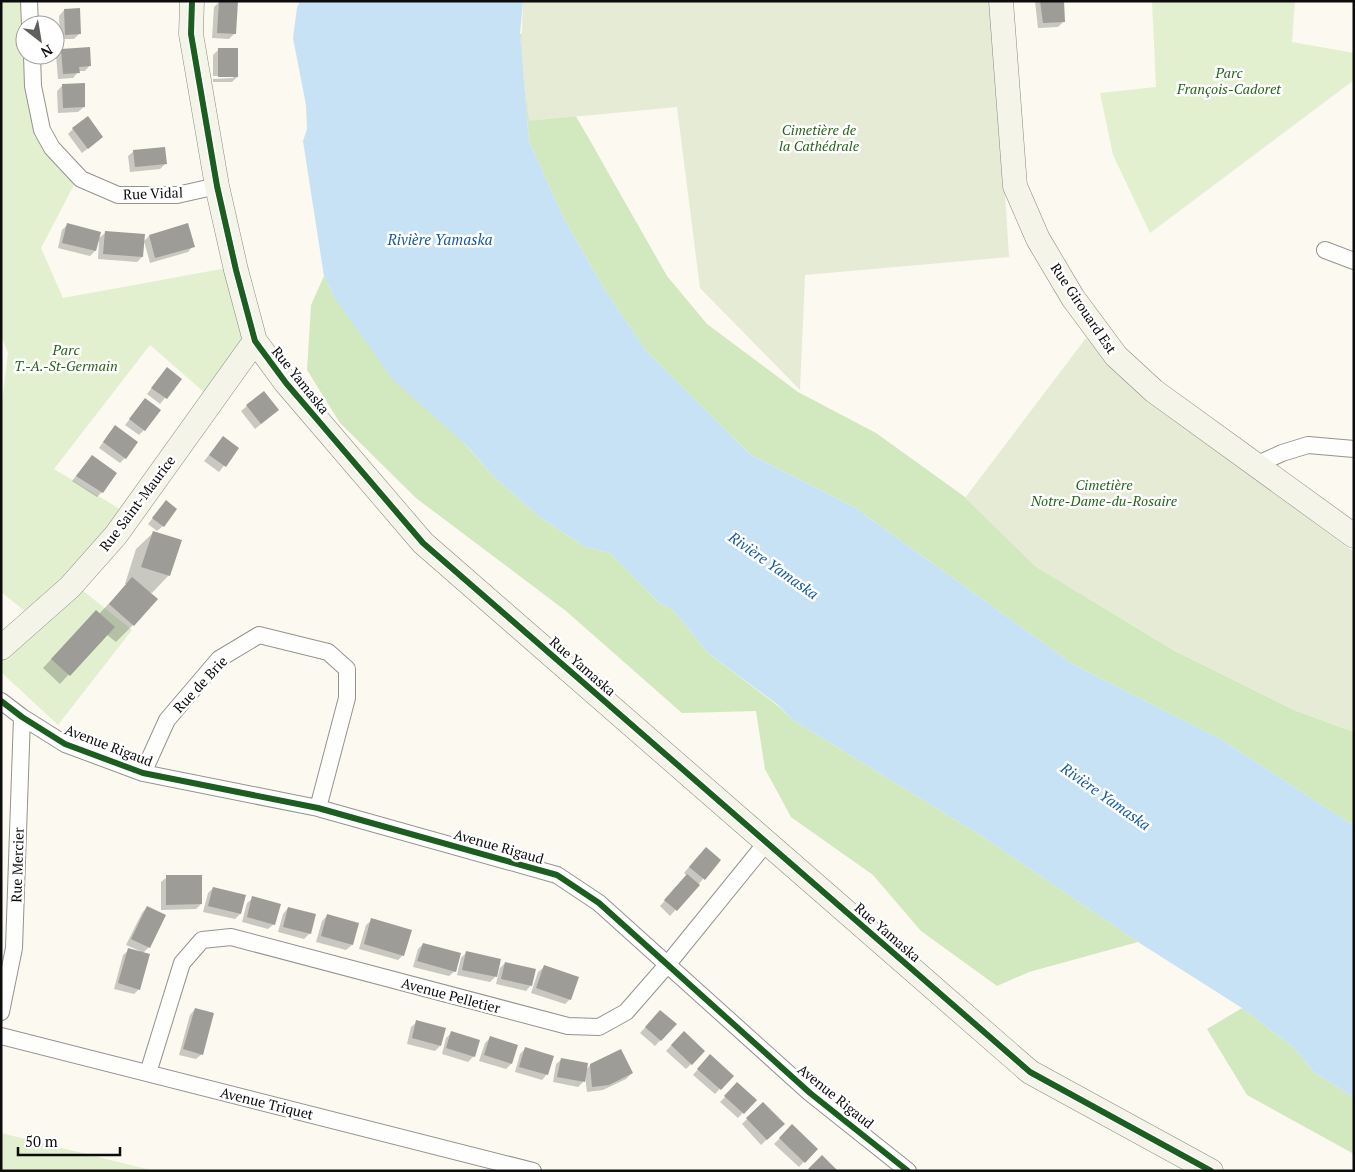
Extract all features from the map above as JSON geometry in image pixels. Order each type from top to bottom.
[{"type":"street","points":[[29,1],[30,15]]},
{"type":"street","name":"Rue Yamaska","points":[[192,1],[191,34],[217,186],[236,270],[255,341],[286,383],[423,544],[1030,1072],[1211,1171]]},
{"type":"street","name":"Rue Girouard Est","points":[[1001,1],[1015,186],[1038,239],[1073,298],[1116,356],[1154,391],[1354,536]]},
{"type":"street","name":"Rue Vidal","points":[[32,65],[33,86],[42,130],[52,148],[81,179],[118,195],[177,195],[217,186]]},
{"type":"street","points":[[1325,250],[1354,261]]},
{"type":"street","name":"Rue Saint-Maurice","points":[[1,648],[70,587],[116,535],[255,341]]},
{"type":"street","points":[[1256,465],[1282,453],[1308,445],[1354,449]]},
{"type":"street","name":"Rue de Brie","points":[[143,773],[167,720],[219,659],[259,635],[328,652],[347,669],[347,698],[318,808]]},
{"type":"street","name":"Avenue Rigaud","points":[[1,701],[22,717],[65,744],[143,773],[318,808],[557,875],[599,903],[810,1093],[908,1171]]},
{"type":"street","name":"Rue Mercier","points":[[1,1012],[14,948],[22,717]]},
{"type":"street","name":"Avenue Pelletier","points":[[148,1073],[182,963],[202,940],[231,937],[568,1026],[599,1027],[626,1012],[667,965],[766,843]]},
{"type":"street","name":"Avenue Triquet","points":[[1,1036],[533,1171]]},
{"type":"green space","name":"Parc T.-A.-St-Germain","points":[[1,1],[26,1],[26,15],[15,15],[15,65],[26,65],[33,114],[75,183],[41,248],[63,298],[227,268],[255,341],[213,400],[150,345],[54,469],[128,514],[71,581],[132,630],[58,725],[1,672],[1,655],[36,620],[1,592],[1,410],[8,353],[1,335]]},
{"type":"green space","name":"Cimetière de la Cathédrale","points":[[523,1],[993,1],[1009,257],[805,275],[800,390],[700,288],[677,107],[529,121],[521,59]]},
{"type":"green space","name":"Parc François-Cadoret","points":[[1152,1],[1295,1],[1292,42],[1354,53],[1354,80],[1150,233],[1113,155],[1100,93],[1156,87]]},
{"type":"green space","points":[[528,33],[667,276],[707,324],[798,392],[876,433],[965,497],[1035,566],[1173,650],[1294,710],[1354,732],[1354,826],[1222,740],[1074,665],[854,507],[751,455],[647,352],[603,287],[562,215],[529,141],[520,34]]},
{"type":"green space","points":[[324,276],[334,297],[494,477],[542,519],[586,547],[610,553],[659,603],[673,610],[708,653],[777,705],[793,720],[980,835],[1138,942],[1029,972],[997,986],[921,931],[873,875],[791,817],[765,769],[756,711],[682,713],[566,611],[416,498],[340,423],[307,370],[311,305]]},
{"type":"green space","name":"Cimetière Notre-Dame-du-Rosaire","points":[[1086,338],[1117,373],[1151,403],[1354,552],[1354,732],[1294,710],[1173,650],[1035,566],[965,498]]},
{"type":"green space","points":[[1242,1008],[1293,1047],[1314,1072],[1354,1098],[1354,1154],[1247,1095],[1207,1029]]},
{"type":"green space","points":[[1,1133],[155,1171],[1,1171]]},
{"type":"water","name":"Rivière Yamaska","points":[[300,1],[523,1],[520,34],[529,141],[562,215],[603,287],[647,352],[751,455],[854,507],[1074,665],[1222,740],[1354,826],[1354,1098],[1314,1072],[1293,1047],[1242,1008],[1138,942],[980,835],[793,720],[777,704],[708,653],[673,610],[659,603],[610,553],[586,547],[542,519],[494,477],[465,444],[393,380],[334,297],[324,276],[303,141],[307,129],[306,105],[293,38],[297,8]]},
{"type":"building","points":[[219,1],[238,1],[236,34],[217,33]]},
{"type":"building","points":[[1040,1],[1064,1],[1065,22],[1043,23]]},
{"type":"building","points":[[80,8],[81,34],[65,35],[64,9]]},
{"type":"building","points":[[90,47],[91,66],[79,67],[80,73],[63,74],[65,49]]},
{"type":"building","points":[[218,48],[238,48],[238,77],[218,77]]},
{"type":"building","points":[[85,83],[85,107],[63,108],[62,84]]},
{"type":"building","points":[[88,116],[103,137],[88,149],[72,128]]},
{"type":"building","points":[[165,147],[167,164],[135,167],[133,150]]},
{"type":"building","points":[[67,223],[101,232],[96,251],[62,243]]},
{"type":"building","points":[[188,223],[195,247],[155,258],[149,235]]},
{"type":"building","points":[[105,231],[145,234],[143,257],[103,254]]},
{"type":"building","points":[[167,367],[182,379],[167,399],[151,388]]},
{"type":"building","points":[[264,391],[279,410],[261,424],[246,405]]},
{"type":"building","points":[[145,398],[161,410],[145,431],[129,419]]},
{"type":"building","points":[[115,425],[138,442],[126,459],[103,442]]},
{"type":"building","points":[[223,436],[239,448],[226,467],[209,455]]},
{"type":"building","points":[[92,455],[117,473],[103,493],[76,476]]},
{"type":"building","points":[[166,500],[177,509],[164,527],[152,518]]},
{"type":"building","points":[[153,531],[182,540],[170,576],[141,567]]},
{"type":"building","points":[[132,577],[158,599],[134,626],[109,604]]},
{"type":"building","points":[[96,610],[115,627],[70,676],[51,659]]},
{"type":"building","points":[[706,847],[721,860],[705,880],[689,867]]},
{"type":"building","points":[[687,874],[700,885],[677,911],[664,900]]},
{"type":"building","points":[[166,875],[202,875],[202,904],[166,905]]},
{"type":"building","points":[[213,887],[246,895],[241,914],[208,906]]},
{"type":"building","points":[[252,896],[281,904],[275,925],[247,917]]},
{"type":"building","points":[[147,906],[166,915],[150,948],[131,939]]},
{"type":"building","points":[[288,907],[316,914],[311,934],[283,927]]},
{"type":"building","points":[[327,914],[359,923],[353,945],[321,936]]},
{"type":"building","points":[[371,918],[412,930],[404,956],[364,944]]},
{"type":"building","points":[[423,943],[461,953],[456,972],[417,961]]},
{"type":"building","points":[[128,948],[150,954],[140,990],[118,983]]},
{"type":"building","points":[[466,951],[501,959],[497,977],[462,970]]},
{"type":"building","points":[[505,962],[536,969],[532,986],[501,979]]},
{"type":"building","points":[[544,965],[579,977],[571,1000],[536,988]]},
{"type":"building","points":[[195,1008],[214,1013],[203,1055],[183,1049]]},
{"type":"building","points":[[660,1010],[677,1024],[661,1041],[645,1027]]},
{"type":"building","points":[[416,1020],[446,1028],[441,1046],[412,1038]]},
{"type":"building","points":[[451,1031],[480,1040],[475,1057],[446,1048]]},
{"type":"building","points":[[684,1031],[705,1051],[692,1065],[671,1045]]},
{"type":"building","points":[[490,1036],[518,1045],[512,1064],[484,1055]]},
{"type":"building","points":[[525,1047],[554,1056],[548,1075],[519,1067]]},
{"type":"building","points":[[621,1049],[633,1073],[609,1085],[592,1087],[590,1064]]},
{"type":"building","points":[[710,1054],[734,1076],[721,1090],[697,1069]]},
{"type":"building","points":[[561,1058],[588,1063],[585,1082],[557,1077]]},
{"type":"building","points":[[737,1082],[757,1100],[744,1114],[724,1096]]},
{"type":"building","points":[[763,1102],[785,1124],[767,1140],[746,1118]]},
{"type":"building","points":[[792,1124],[818,1149],[805,1163],[779,1138]]},
{"type":"building","points":[[822,1155],[838,1171],[810,1171],[808,1169]]},
{"type":"cycle path","points":[[192,1],[191,34],[217,186],[236,270],[255,341],[286,383],[423,543],[1030,1072],[1211,1171]]},
{"type":"cycle path","points":[[1,701],[22,717],[65,744],[143,773],[318,808],[557,875],[599,903],[810,1093],[908,1171]]}]
